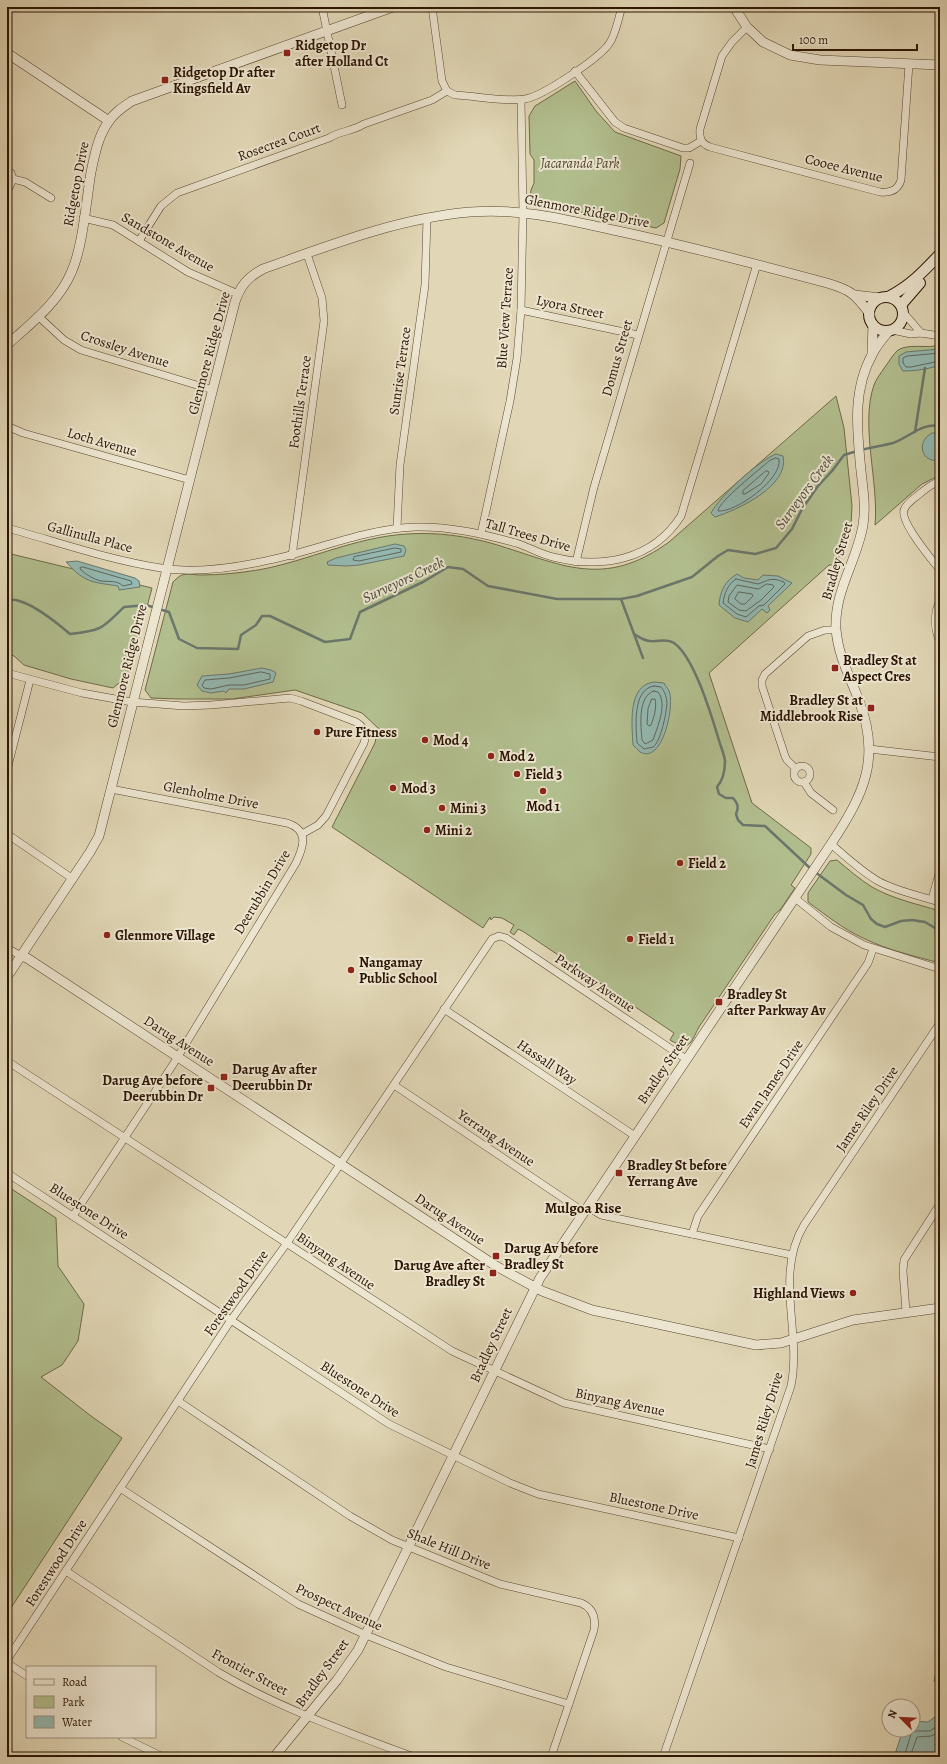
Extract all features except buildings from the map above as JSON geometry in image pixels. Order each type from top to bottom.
[{"type":"main road","points":[[940,254],[916,280],[904,289],[873,305],[870,314],[873,324],[880,330],[890,330],[901,322],[902,309],[914,289],[940,263]]},
{"type":"main road","points":[[884,298],[897,301],[902,309]]},
{"type":"street","points":[[322,7],[342,105]]},
{"type":"street","name":"Ridgetop Drive","points":[[7,346],[60,294],[70,275],[77,254],[95,150],[98,140],[109,121],[116,113],[132,102],[393,7]]},
{"type":"street","points":[[432,7],[442,81],[447,91],[455,95],[522,100],[542,94],[601,52],[608,45],[613,35],[622,7]]},
{"type":"street","points":[[734,7],[747,27],[763,42],[790,55],[805,58],[940,65]]},
{"type":"street","points":[[575,71],[608,115],[624,128],[683,148],[689,148],[702,141],[700,129],[722,56],[732,42],[747,27]]},
{"type":"street","points":[[7,53],[109,121]]},
{"type":"street","name":"Cooee Avenue","points":[[702,141],[710,147],[880,192],[891,191],[898,186],[901,177],[909,64]]},
{"type":"street","name":"Rosecrea Court","points":[[139,241],[161,206],[178,193],[329,138],[340,132],[354,130],[364,124],[432,100],[447,91]]},
{"type":"street","name":"Blue View Terrace","points":[[481,534],[510,401],[517,358],[521,310],[523,212],[522,100]]},
{"type":"street","name":"Domus Street","points":[[576,562],[594,487],[690,163]]},
{"type":"street","points":[[7,170],[11,173],[13,179],[7,192]]},
{"type":"street","points":[[13,179],[25,182],[51,198]]},
{"type":"street","name":"Glenmore Ridge Drive","points":[[7,977],[73,879],[99,836],[132,702],[238,294],[248,279],[255,273],[349,239],[427,218],[476,212],[523,212],[666,241],[835,285],[855,295],[884,298]]},
{"type":"street","name":"Sandstone Avenue","points":[[83,218],[113,225],[188,272],[238,294]]},
{"type":"street","name":"Sunrise Terrace","points":[[398,528],[399,472],[424,286],[427,218]]},
{"type":"street","name":"Foothills Terrace","points":[[292,556],[324,321],[322,298],[307,254]]},
{"type":"street","name":"Tall Trees Drive","points":[[167,569],[193,569],[230,566],[292,556],[353,537],[398,528],[441,528],[481,534],[521,545],[550,556],[576,562],[614,561],[641,552],[665,537],[681,516],[757,264]]},
{"type":"street","name":"Glenmore Ridge Drive","points":[[855,295],[870,314]]},
{"type":"street","points":[[902,309],[921,333]]},
{"type":"street","name":"Lyora Street","points":[[521,310],[638,335]]},
{"type":"street","name":"Crossley Avenue","points":[[38,316],[64,340],[81,350],[213,390]]},
{"type":"street","name":"Bradley Street","points":[[274,1757],[349,1665],[366,1635],[535,1288],[586,1209],[822,858],[860,796],[865,782],[869,749],[866,719],[844,667],[836,630],[840,596],[857,548],[863,523],[864,503],[856,418],[857,401],[861,384],[872,353],[873,324]]},
{"type":"street","points":[[890,330],[910,334],[921,333],[940,336]]},
{"type":"street","name":"Bradley Street","points":[[872,353],[890,330]]},
{"type":"street","name":"Loch Avenue","points":[[7,426],[24,433],[190,480]]},
{"type":"street","points":[[940,481],[925,489],[908,504],[904,512],[905,519],[921,546],[940,570]]},
{"type":"street","name":"Gallinulla Place","points":[[7,528],[116,559],[167,569]]},
{"type":"street","points":[[940,600],[935,617],[936,629],[940,643]]},
{"type":"street","points":[[796,769],[785,756],[762,686],[762,680],[765,674],[808,636],[825,630],[836,630]]},
{"type":"street","points":[[7,673],[30,680],[132,702],[184,706],[286,698],[301,701],[359,724],[364,729],[365,740],[330,809],[318,825],[302,834]]},
{"type":"street","points":[[7,770],[30,680]]},
{"type":"street","points":[[869,749],[940,757]]},
{"type":"street","points":[[804,782],[809,776],[808,769],[800,766],[794,773],[795,778],[804,782],[811,793],[833,810]]},
{"type":"street","name":"Glenholme Drive","points":[[111,789],[287,823],[295,827],[302,834]]},
{"type":"street","points":[[7,834],[73,879]]},
{"type":"street","name":"Deerubbin Drive","points":[[73,1216],[178,1057],[296,862],[303,848],[302,834]]},
{"type":"street","points":[[831,844],[859,868],[880,882],[940,902]]},
{"type":"street","points":[[932,899],[940,870]]},
{"type":"street","points":[[795,898],[836,930],[873,949],[940,969]]},
{"type":"street","name":"Parkway Avenue","points":[[489,942],[496,936],[506,938],[686,1060]]},
{"type":"street","name":"Forestwood Drive","points":[[7,1660],[231,1320],[287,1243],[489,942]]},
{"type":"street","points":[[7,948],[21,956]]},
{"type":"street","name":"Ewan James Drive","points":[[692,1234],[698,1216],[868,963],[873,949]]},
{"type":"street","name":"Darug Avenue","points":[[21,956],[27,958],[496,1266],[535,1288],[571,1303],[604,1314],[739,1343],[764,1345],[793,1339],[853,1320],[940,1308]]},
{"type":"street","name":"Hassall Way","points":[[444,1009],[635,1136]]},
{"type":"street","name":"James Riley Drive","points":[[663,1757],[791,1386],[794,1366],[789,1276],[792,1255],[796,1242],[804,1225],[940,1023]]},
{"type":"street","name":"Binyang Avenue","points":[[7,1061],[439,1344],[552,1399],[574,1406],[770,1449]]},
{"type":"street","name":"Yerrang Avenue","points":[[394,1085],[586,1209],[602,1215],[792,1255]]},
{"type":"street","name":"Bluestone Drive","points":[[7,1173],[392,1426],[510,1483],[544,1496],[739,1538]]},
{"type":"street","points":[[906,1312],[902,1271],[904,1260],[940,1204]]},
{"type":"street","name":"Shale Hill Drive","points":[[178,1401],[370,1529],[408,1547],[500,1584],[581,1603],[589,1608],[595,1618],[594,1630],[551,1757]]},
{"type":"street","name":"Prospect Avenue","points":[[120,1488],[298,1604],[366,1635],[446,1667],[569,1704]]},
{"type":"street","name":"Frontier Street","points":[[66,1571],[218,1672],[253,1691],[308,1715],[414,1757]]},
{"type":"street","points":[[7,1664],[26,1675]]},
{"type":"street","points":[[124,1738],[163,1757]]},
{"type":"green space","name":"Jacaranda Park","points":[[575,81],[596,111],[615,132],[681,156],[680,169],[664,223],[656,228],[534,202],[530,199],[531,190],[534,183],[534,160],[530,154],[529,116],[535,106]]},
{"type":"green space","points":[[940,345],[940,475],[922,484],[875,525],[875,491],[869,436],[870,401],[874,385],[880,374],[898,350],[913,346]]},
{"type":"green space","points":[[836,396],[844,428],[852,506],[851,525],[847,541],[835,565],[829,565],[709,673],[752,803],[811,848],[811,854],[791,885],[795,888],[780,910],[775,914],[699,1027],[691,1042],[686,1046],[677,1044],[670,1040],[674,1033],[524,932],[518,929],[514,935],[510,932],[514,925],[502,918],[494,917],[491,920],[490,917],[483,928],[332,827],[375,743],[378,728],[362,713],[295,690],[232,699],[178,699],[151,698],[145,690],[173,582],[182,575],[222,574],[258,570],[295,561],[350,544],[388,536],[407,534],[440,534],[473,539],[561,565],[602,569],[623,565],[645,557],[669,542]]},
{"type":"green space","points":[[7,553],[152,588],[129,675],[113,688],[71,679],[24,665],[14,656],[7,653]]},
{"type":"green space","points":[[837,860],[863,881],[888,895],[940,911],[940,963],[872,942],[842,926],[808,902],[808,893],[830,861]]},
{"type":"green space","points":[[7,1186],[56,1218],[58,1266],[84,1304],[78,1341],[62,1365],[41,1377],[122,1438],[7,1614]]},
{"type":"water","points":[[940,349],[940,365],[922,370],[903,371],[899,364],[899,356],[906,352]]},
{"type":"water","points":[[932,433],[940,433],[940,460],[929,459],[925,456],[923,451],[922,447],[924,442]]},
{"type":"water","points":[[776,454],[783,456],[783,467],[778,477],[770,487],[748,503],[725,514],[715,517],[711,513],[723,497],[740,480],[759,464]]},
{"type":"water","points":[[395,544],[404,546],[406,550],[404,556],[359,565],[328,565],[327,562],[336,558]]},
{"type":"water","points":[[77,561],[135,578],[139,581],[140,587],[119,590],[118,586],[102,584],[84,578],[66,562]]},
{"type":"water","points":[[737,574],[744,578],[758,580],[763,575],[778,576],[792,583],[768,606],[770,610],[767,613],[762,609],[748,622],[735,618],[719,605],[726,583]]},
{"type":"water","points":[[262,668],[276,673],[273,682],[244,689],[229,689],[226,693],[224,691],[211,693],[202,691],[197,685],[202,676],[229,674]]},
{"type":"water","points":[[654,682],[664,683],[668,689],[670,708],[669,719],[661,742],[655,750],[648,754],[640,752],[633,745],[632,718],[635,698],[639,690],[645,685]]},
{"type":"water","points":[[939,1658],[940,1659],[940,1687],[934,1681]]},
{"type":"water","points":[[940,1713],[940,1757],[894,1757],[900,1738],[921,1738],[921,1722],[928,1722]]},
{"type":"waterway","points":[[915,432],[925,368]]},
{"type":"waterway","name":"Surveyors Creek","points":[[861,450],[899,441],[928,426],[940,426]]},
{"type":"waterway","name":"Surveyors Creek","points":[[7,600],[23,602],[31,606],[49,617],[70,634],[88,632],[100,628],[111,620],[124,607],[146,605],[169,612],[179,639],[197,648],[238,649],[241,635],[256,625],[262,616],[270,616],[325,642],[350,639],[360,612],[423,582],[448,567],[463,569],[488,586],[557,599],[621,599],[637,596],[692,577],[718,556],[728,550],[755,554],[776,548],[792,529],[802,509],[818,486],[844,455],[857,451]]},
{"type":"waterway","points":[[621,599],[643,658]]},
{"type":"waterway","points":[[634,634],[648,641],[665,640],[674,643],[688,660],[701,687],[725,761],[723,775],[717,787],[719,794],[726,798],[733,798],[735,800],[738,806],[736,814],[738,820],[743,825],[765,826],[811,869]]},
{"type":"waterway","points":[[815,872],[846,895],[863,905],[871,919],[877,924],[885,927],[901,921],[912,920],[925,922],[940,931]]},
{"type":"place","name":"Ridgetop Dr after Holland Ct","points":[[287,53]]},
{"type":"place","name":"Ridgetop Dr after Kingsfield Av","points":[[165,80]]},
{"type":"place","name":"Bradley St at Aspect Cres","points":[[835,668]]},
{"type":"place","name":"Bradley St at Middlebrook Rise","points":[[871,708]]},
{"type":"place","name":"Pure Fitness","points":[[317,732]]},
{"type":"place","name":"Mod 4","points":[[425,740]]},
{"type":"place","name":"Mod 2","points":[[491,756]]},
{"type":"place","name":"Field 3","points":[[517,774]]},
{"type":"place","name":"Mod 3","points":[[393,788]]},
{"type":"place","name":"Mod 1","points":[[543,791]]},
{"type":"place","name":"Mini 3","points":[[442,808]]},
{"type":"place","name":"Mini 2","points":[[427,830]]},
{"type":"place","name":"Field 2","points":[[680,863]]},
{"type":"place","name":"Glenmore Village","points":[[107,935]]},
{"type":"place","name":"Field 1","points":[[630,939]]},
{"type":"place","name":"Nangamay Public School","points":[[351,970]]},
{"type":"place","name":"Bradley St after Parkway Av","points":[[719,1002]]},
{"type":"place","name":"Darug Av after Deerubbin Dr","points":[[224,1077]]},
{"type":"place","name":"Darug Ave before Deerubbin Dr","points":[[211,1088]]},
{"type":"place","name":"Bradley St before Yerrang Ave","points":[[619,1173]]},
{"type":"place","name":"Darug Av before Bradley St","points":[[496,1256]]},
{"type":"place","name":"Darug Ave after Bradley St","points":[[493,1273]]},
{"type":"place","name":"Highland Views","points":[[853,1293]]},
{"type":"district","name":"Mulgoa Rise","points":[[583,1208]]}]
